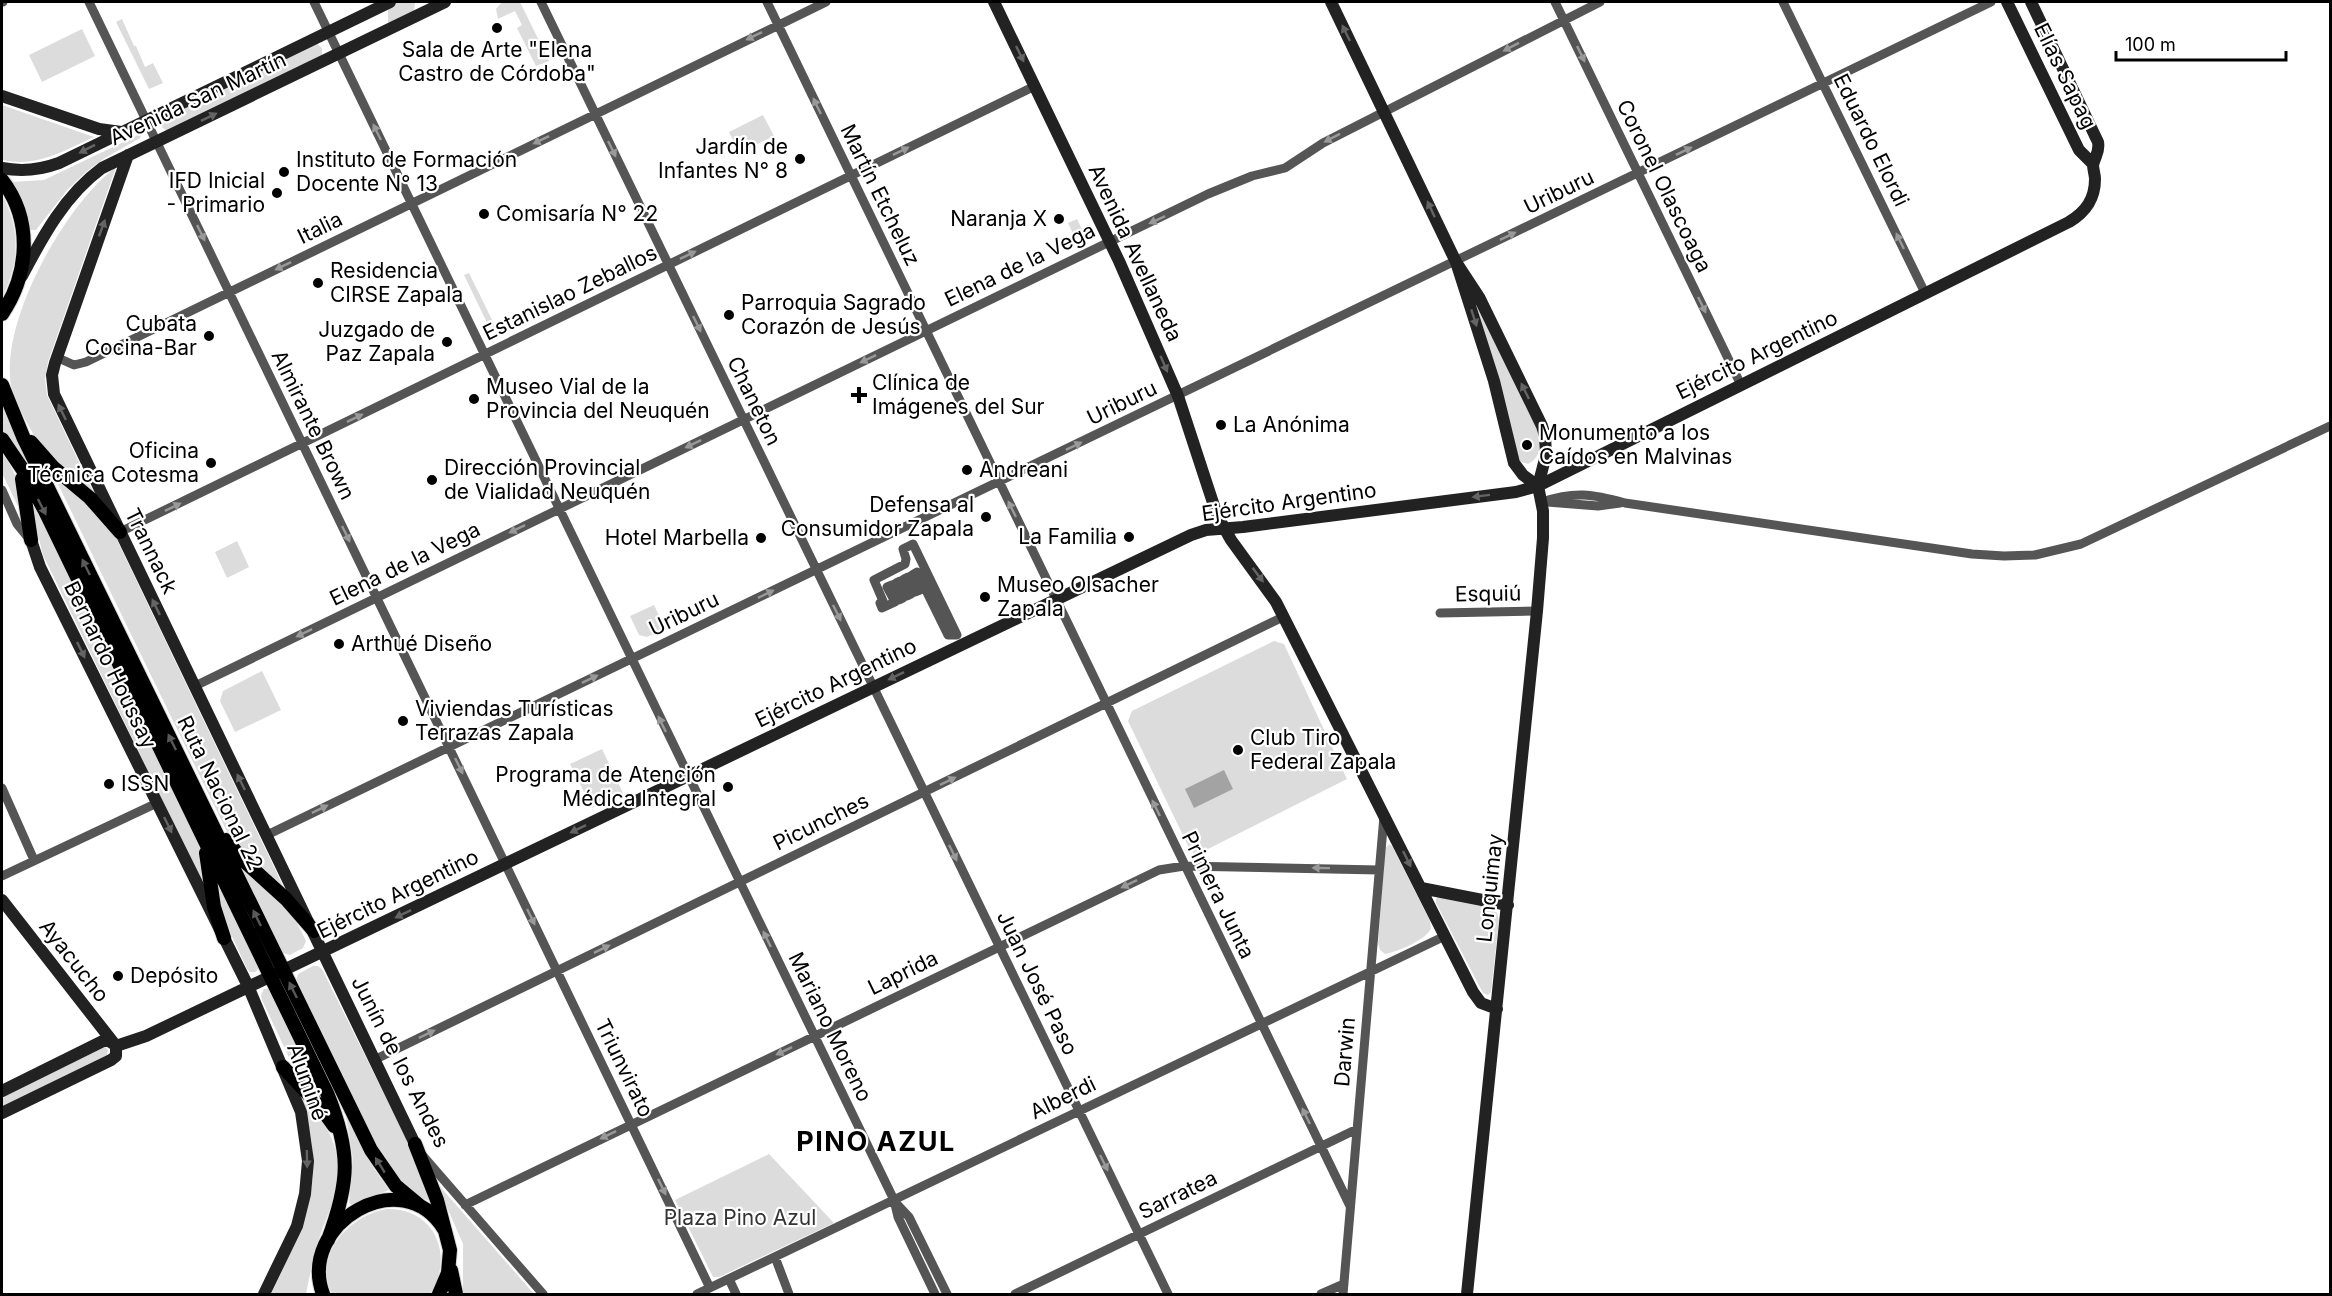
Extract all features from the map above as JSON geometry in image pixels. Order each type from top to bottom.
[{"type":"main road","name":"Avenida San Martín","points":[[2,168],[24,171],[49,167],[390,2]]},
{"type":"main road","name":"Avenida San Martín","points":[[16,288],[46,232],[70,198],[102,168],[445,2]]},
{"type":"main road","name":"Avenida Avellaneda","points":[[994,2],[1110,242],[1178,396],[1223,528],[1269,590],[1477,998],[1486,1006],[1497,1009]]},
{"type":"main road","points":[[1331,2],[1456,262],[1479,297],[1542,426],[1547,444],[1539,486],[1523,475],[1514,463],[1494,381],[1456,262]]},
{"type":"main road","name":"Elías Sapag","points":[[2007,2],[2079,150],[2093,164]]},
{"type":"main road","name":"Elías Sapag","points":[[2031,2],[2098,142],[2099,153],[2093,164],[2094,188],[2090,205]]},
{"type":"main road","points":[[2,96],[99,129],[122,132]]},
{"type":"main road","name":"Trannack","points":[[128,155],[56,357],[52,375],[54,394],[324,952]]},
{"type":"main road","points":[[2,180],[12,197],[22,226],[24,258],[16,288],[6,308],[2,324]]},
{"type":"main road","name":"Ejército Argentino","points":[[2,1091],[103,1041],[109,1041],[116,1046],[146,1036],[1191,535],[1206,530],[1516,492],[1539,486],[2070,222],[2090,205]]},
{"type":"main road","name":"Ruta Nacional 22","points":[[2,385],[15,420],[207,814],[334,1109],[345,1155],[344,1185],[342,1200],[320,1263],[316,1294]]},
{"type":"main road","points":[[15,420],[53,467],[90,498],[120,532]]},
{"type":"main road","name":"Ruta Nacional 22","points":[[2,438],[45,511],[199,828],[375,1157],[396,1186],[432,1213],[444,1229]]},
{"type":"main road","points":[[16,459],[26,498],[31,540]]},
{"type":"main road","name":"Lonquimay","points":[[1467,1294],[1537,611],[1543,538],[1539,486]]},
{"type":"main road","name":"Bernardo Houssay","points":[[31,540],[40,567],[248,986]]},
{"type":"main road","points":[[207,814],[236,853],[286,899],[314,931]]},
{"type":"main road","points":[[199,828],[209,869],[214,908],[224,938]]},
{"type":"main road","points":[[1421,888],[1508,905]]},
{"type":"main road","name":"Ayacucho","points":[[2,900],[116,1046]]},
{"type":"main road","name":"Junín de los Andes","points":[[324,952],[415,1144]]},
{"type":"main road","name":"Aluminé","points":[[248,986],[295,1097],[304,1128],[308,1161],[307,1179],[297,1226],[264,1294]]},
{"type":"main road","points":[[2,1113],[111,1060],[116,1056],[116,1046]]},
{"type":"main road","points":[[283,1067],[326,1114],[342,1139]]},
{"type":"main road","points":[[415,1144],[434,1191],[451,1260],[456,1294]]},
{"type":"main road","points":[[328,1240],[343,1221],[374,1203],[396,1200],[420,1206]]},
{"type":"main road","points":[[439,1294],[446,1280],[451,1260]]},
{"type":"main road","points":[[319,1273],[323,1294]]},
{"type":"street","name":"Almirante Brown","points":[[88,2],[506,864]]},
{"type":"street","name":"Mariano Moreno","points":[[314,2],[894,1200],[898,1217],[935,1294]]},
{"type":"street","name":"Chaneton","points":[[542,2],[873,687]]},
{"type":"street","name":"Martín Etcheluz","points":[[767,2],[1056,599]]},
{"type":"street","name":"Italia","points":[[56,357],[68,364],[80,364],[826,2]]},
{"type":"street","name":"Coronel Olascoaga","points":[[1556,2],[1741,385]]},
{"type":"street","name":"Elena de la Vega","points":[[195,686],[1226,186],[1252,176],[1285,168],[1323,143],[1600,2]]},
{"type":"street","name":"Eduardo Elordi","points":[[1783,2],[1925,293]]},
{"type":"street","name":"Uriburu","points":[[267,835],[1991,2]]},
{"type":"street","name":"Estanislao Zeballos","points":[[120,532],[1035,86]]},
{"type":"street","points":[[1542,502],[1567,494],[1592,501],[1625,502],[1972,554],[2035,555],[2066,549],[2094,538],[2331,426]]},
{"type":"street","name":"Bernardo Houssay","points":[[2,490],[17,524],[31,540]]},
{"type":"street","points":[[913,544],[957,635],[951,636],[947,633],[917,572],[912,575],[920,590],[915,592],[908,577],[904,579],[911,594],[907,596],[900,581],[896,583],[903,598],[899,600],[891,585],[887,587],[895,602],[882,608],[880,603],[883,601],[874,580],[905,564],[903,549],[913,544]]},
{"type":"street","name":"Primera Junta","points":[[1056,599],[1350,1206]]},
{"type":"street","name":"Esquiú","points":[[1440,613],[1537,611]]},
{"type":"street","name":"Picunches","points":[[374,1060],[1283,617]]},
{"type":"street","name":"Juan José Paso","points":[[873,687],[1168,1294]]},
{"type":"street","points":[[2,788],[34,860]]},
{"type":"street","points":[[2,876],[157,803]]},
{"type":"street","name":"Darwin","points":[[1343,1294],[1384,813]]},
{"type":"street","name":"Triunvirato","points":[[506,864],[710,1288]]},
{"type":"street","name":"Laprida","points":[[465,1205],[1167,867],[1379,870]]},
{"type":"street","name":"Alberdi","points":[[697,1294],[1445,936]]},
{"type":"street","name":"Sarratea","points":[[1015,1294],[1357,1129]]},
{"type":"street","name":"Junín de los Andes","points":[[415,1144],[543,1294]]},
{"type":"street","points":[[894,1200],[909,1217],[946,1294]]},
{"type":"street","points":[[776,1257],[789,1294]]},
{"type":"street","points":[[729,1279],[736,1294]]},
{"type":"street","points":[[1321,1294],[1344,1284]]},
{"type":"green space","points":[[398,2],[415,2],[414,12],[388,25],[388,6]]},
{"type":"green space","points":[[502,2],[520,2],[549,61],[536,66],[517,28],[522,25],[515,11],[498,19],[496,9]]},
{"type":"green space","points":[[122,19],[145,67],[153,63],[163,83],[149,89],[116,22]]},
{"type":"green space","points":[[82,29],[95,56],[42,82],[29,55]]},
{"type":"green space","points":[[316,43],[322,48],[322,56],[167,131],[162,127],[162,119]]},
{"type":"green space","points":[[2,105],[94,137],[39,160],[15,162],[3,160]]},
{"type":"green space","points":[[763,115],[774,136],[739,153],[729,132]]},
{"type":"green space","points":[[141,135],[140,138],[87,171],[68,189],[36,230],[30,230],[10,182],[44,180]]},
{"type":"green space","points":[[116,167],[48,362],[45,379],[47,395],[95,496],[62,468],[34,436],[20,410],[11,385],[10,358],[26,297],[58,235],[97,184]]},
{"type":"green space","points":[[2,195],[12,221],[16,246],[12,272],[2,298]]},
{"type":"green space","points":[[1077,219],[1082,229],[1076,240],[1068,223]]},
{"type":"green space","points":[[469,273],[498,332],[491,331],[464,275]]},
{"type":"green space","points":[[1477,308],[1480,308],[1539,431],[1538,454],[1528,464],[1518,461]]},
{"type":"green space","points":[[2,404],[39,485],[2,429]]},
{"type":"green space","points":[[2,449],[18,481],[25,521],[2,473]]},
{"type":"green space","points":[[56,480],[90,507],[117,540],[285,890],[249,859],[229,836]]},
{"type":"green space","points":[[28,493],[198,844],[207,892],[43,555]]},
{"type":"green space","points":[[237,541],[249,567],[227,578],[215,552]]},
{"type":"green space","points":[[654,605],[665,628],[647,637],[639,635],[630,616]]},
{"type":"green space","name":"Club Tiro Federal Zapala","points":[[1274,641],[1284,644],[1347,779],[1198,854],[1191,852],[1128,721],[1132,711]]},
{"type":"green space","points":[[262,671],[281,710],[235,732],[220,701],[223,691]]},
{"type":"green space","points":[[602,749],[623,793],[592,808],[570,764]]},
{"type":"green space","points":[[1389,844],[1430,921],[1431,928],[1418,941],[1385,954],[1380,950],[1378,943],[1385,849]]},
{"type":"green space","points":[[241,866],[287,909],[301,929],[306,941],[303,948],[290,955],[283,953]]},
{"type":"green space","points":[[214,872],[260,967],[255,972],[247,969],[220,910]]},
{"type":"green space","points":[[1438,897],[1490,907],[1497,913],[1499,920],[1491,992],[1488,995],[1483,993],[1436,903]]},
{"type":"green space","points":[[313,966],[322,969],[413,1152],[431,1201],[416,1194],[401,1181],[374,1143],[362,1121],[296,980],[298,974]]},
{"type":"green space","points":[[264,989],[269,989],[318,1085],[325,1106],[294,1068],[262,1000],[261,995]]},
{"type":"green space","points":[[105,1047],[108,1050],[107,1055],[2,1108],[2,1096]]},
{"type":"green space","points":[[300,1094],[320,1119],[333,1143],[338,1169],[336,1185],[315,1250],[306,1294],[271,1294],[304,1220],[310,1197],[313,1175],[312,1151]]},
{"type":"green space","points":[[346,1116],[373,1167],[389,1190],[351,1205],[349,1203],[353,1159]]},
{"type":"green space","name":"Plaza Pino Azul","points":[[769,1154],[834,1223],[719,1277],[713,1277],[675,1200]]},
{"type":"green space","points":[[436,1182],[534,1294],[463,1294],[463,1244]]},
{"type":"green space","points":[[387,1209],[404,1211],[417,1217],[428,1225],[436,1237],[441,1265],[430,1294],[332,1294],[327,1279],[327,1265],[338,1239],[360,1219]]},
{"type":"shaded area","points":[[1224,770],[1233,789],[1194,808],[1185,789]]},
{"type":"place","name":"Sala de Arte \"Elena Castro de Córdoba\"","points":[[497,28]]},
{"type":"place","name":"Jardín de Infantes N° 8","points":[[800,159]]},
{"type":"place","name":"Instituto de Formación Docente N° 13","points":[[284,172]]},
{"type":"place","name":"IFD Inicial - Primario","points":[[277,193]]},
{"type":"place","name":"Comisaría N° 22","points":[[484,214]]},
{"type":"place","name":"Naranja X","points":[[1059,219]]},
{"type":"place","name":"Residencia CIRSE Zapala","points":[[318,283]]},
{"type":"place","name":"Parroquia Sagrado Corazón de Jesús","points":[[729,315]]},
{"type":"place","name":"Cubata Cocina-Bar","points":[[209,336]]},
{"type":"place","name":"Juzgado de Paz Zapala","points":[[447,342]]},
{"type":"place","name":"Clínica de Imágenes del Sur","points":[[859,395]]},
{"type":"place","name":"Museo Vial de la Provincia del Neuquén","points":[[474,399]]},
{"type":"place","name":"La Anónima","points":[[1221,425]]},
{"type":"place","name":"Monumento a los Caídos en Malvinas","points":[[1527,445]]},
{"type":"place","name":"Oficina Técnica Cotesma","points":[[211,463]]},
{"type":"place","name":"Andreani","points":[[967,470]]},
{"type":"place","name":"Dirección Provincial de Vialidad Neuquén","points":[[432,480]]},
{"type":"place","name":"Defensa al Consumidor Zapala","points":[[986,517]]},
{"type":"place","name":"La Familia","points":[[1129,537]]},
{"type":"place","name":"Hotel Marbella","points":[[761,538]]},
{"type":"place","name":"Museo Olsacher Zapala","points":[[985,597]]},
{"type":"place","name":"Arthué Diseño","points":[[339,644]]},
{"type":"place","name":"Viviendas Turísticas Terrazas Zapala","points":[[403,721]]},
{"type":"place","name":"Club Tiro Federal Zapala","points":[[1238,750]]},
{"type":"place","name":"ISSN","points":[[109,784]]},
{"type":"place","name":"Programa de Atención Médica Integral","points":[[728,787]]},
{"type":"place","name":"Depósito","points":[[118,976]]},
{"type":"district","name":"PINO AZUL","points":[[876,1142]]}]
